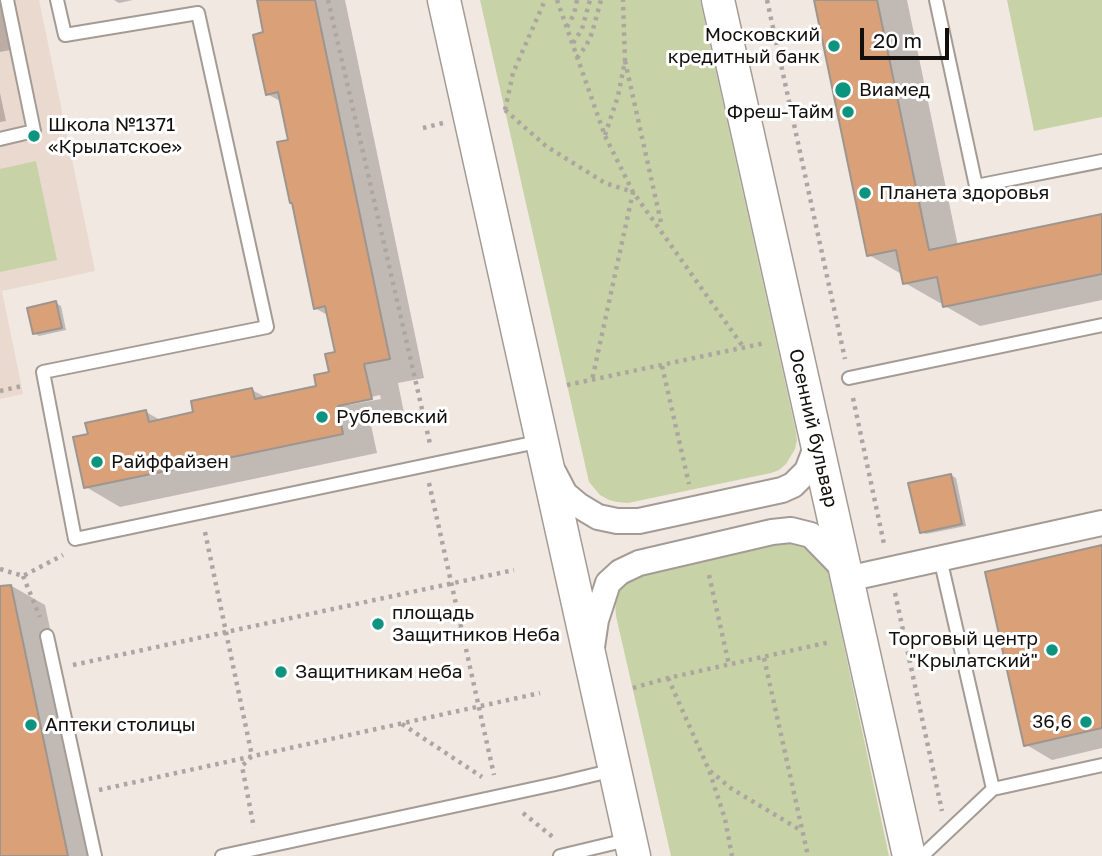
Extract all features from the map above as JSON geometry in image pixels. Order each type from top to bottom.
[{"type":"street","points":[[444,0],[633,848]]},
{"type":"street","name":"Осенний бульвар","points":[[718,0],[909,856]]},
{"type":"street","points":[[543,445],[565,494],[578,505],[598,517],[617,521],[639,521],[782,490],[793,485],[801,478],[812,460],[815,450],[812,425]]},
{"type":"street","points":[[590,660],[596,620],[608,583],[620,572],[639,562],[791,530],[811,535],[846,575],[890,569],[1102,523]]},
{"type":"lane","points":[[0,139],[34,131],[7,0]]},
{"type":"lane","points":[[57,0],[65,35],[198,13],[267,327],[43,372],[75,539],[543,445]]},
{"type":"lane","points":[[936,0],[976,186],[1102,161]]},
{"type":"lane","points":[[849,378],[1102,325]]},
{"type":"lane","points":[[940,558],[993,789]]},
{"type":"lane","points":[[47,636],[94,856]]},
{"type":"lane","points":[[922,856],[993,789],[1102,765]]},
{"type":"lane","points":[[222,856],[499,791],[615,770]]},
{"type":"lane","points":[[560,856],[633,848]]},
{"type":"path","points":[[328,0],[430,445]]},
{"type":"path","points":[[545,0],[513,73],[505,110],[546,146],[605,183],[633,192]]},
{"type":"path","points":[[557,0],[605,136],[633,192],[744,348]]},
{"type":"path","points":[[567,27],[577,0]]},
{"type":"path","points":[[572,43],[582,29],[590,0]]},
{"type":"path","points":[[578,58],[592,33],[601,0]]},
{"type":"path","points":[[623,0],[625,61],[663,232]]},
{"type":"path","points":[[767,0],[947,834]]},
{"type":"path","points":[[605,136],[618,96],[625,61]]},
{"type":"path","points":[[592,380],[633,192]]},
{"type":"path","points":[[567,385],[776,341]]},
{"type":"path","points":[[0,391],[22,386]]},
{"type":"path","points":[[429,483],[499,791]]},
{"type":"path","points":[[205,530],[252,756]]},
{"type":"path","points":[[0,569],[23,576],[70,552]]},
{"type":"path","points":[[76,664],[514,570]]},
{"type":"path","points":[[23,576],[47,636]]},
{"type":"path","points":[[633,688],[842,639]]},
{"type":"path","points":[[764,658],[808,856]]},
{"type":"path","points":[[668,678],[709,770],[732,856]]},
{"type":"path","points":[[102,789],[540,693]]},
{"type":"path","points":[[402,723],[499,791],[575,853]]},
{"type":"path","points":[[252,756],[242,766],[259,848]]},
{"type":"path","points":[[709,770],[732,789],[802,831]]},
{"type":"shaded area","name":"Школа №1371 «Крылатское»","points":[[0,0],[39,0],[95,271],[2,291],[23,394],[0,399]]},
{"type":"green space","points":[[480,0],[700,0],[795,427],[795,449],[779,470],[628,503],[609,500],[600,495],[589,482]]},
{"type":"green space","points":[[1007,0],[1102,0],[1102,117],[1034,131]]},
{"type":"green space","points":[[36,161],[57,260],[0,272],[0,169]]},
{"type":"green space","points":[[788,541],[807,546],[823,560],[828,572],[889,856],[671,856],[616,616],[617,594],[624,583],[641,575]]},
{"type":"building","points":[[257,0],[315,0],[390,359],[364,364],[372,399],[338,406],[343,434],[84,488],[73,437],[88,434],[85,423],[146,410],[149,422],[193,412],[191,401],[252,388],[255,399],[316,386],[314,375],[329,372],[325,354],[335,352],[325,306],[314,309],[277,142],[288,140],[278,92],[266,95],[253,35],[263,32]]},
{"type":"building","points":[[814,0],[877,0],[929,250],[1102,214],[1102,274],[943,307],[937,277],[903,284],[896,250],[867,256]]},
{"type":"building","points":[[56,301],[62,328],[33,334],[27,308]]},
{"type":"building","points":[[951,474],[962,524],[920,533],[908,483]]},
{"type":"building","name":"Торговый центр \"Крылатский\"","points":[[1102,545],[1102,728],[1024,746],[985,572]]},
{"type":"building","points":[[11,585],[68,856],[0,856],[0,586]]},
{"type":"place","name":"Московский кредитный банк","points":[[834,46]]},
{"type":"place","name":"Виамед","points":[[843,90]]},
{"type":"place","name":"Фреш-Тайм","points":[[848,112]]},
{"type":"place","name":"Школа №1371 «Крылатское»","points":[[34,136]]},
{"type":"place","name":"Планета здоровья","points":[[865,193]]},
{"type":"place","name":"Рублевский","points":[[322,417]]},
{"type":"place","name":"Райффайзен","points":[[97,462]]},
{"type":"place","name":"площадь Защитников Неба","points":[[378,624]]},
{"type":"place","name":"Торговый центр \"Крылатский\"","points":[[1052,650]]},
{"type":"place","name":"Защитникам неба","points":[[281,672]]},
{"type":"place","name":"36,6","points":[[1086,722]]},
{"type":"place","name":"Аптеки столицы","points":[[31,725]]}]
